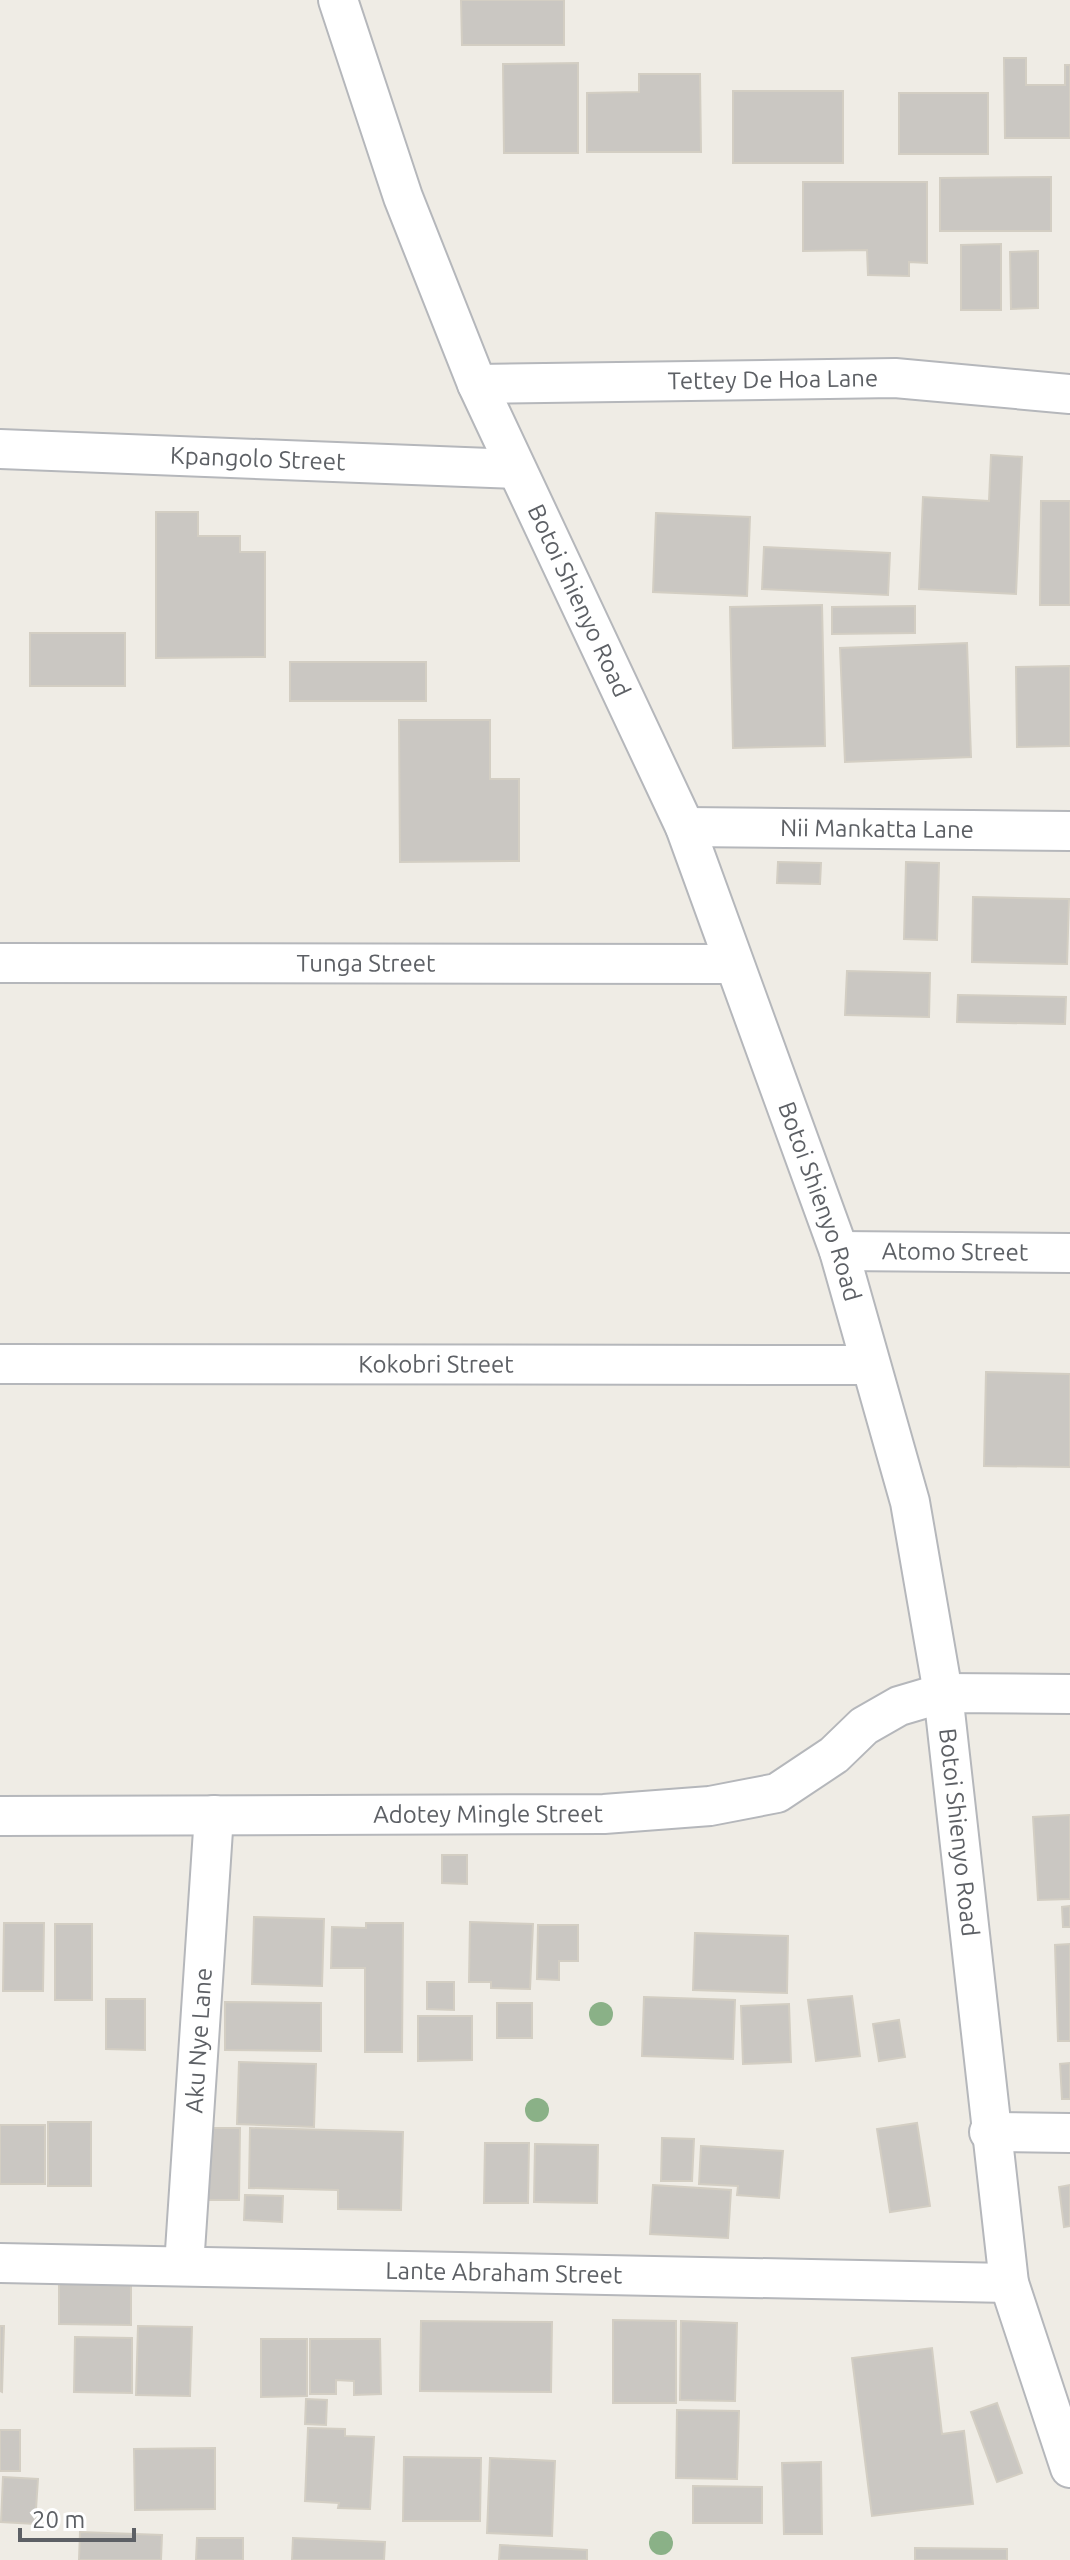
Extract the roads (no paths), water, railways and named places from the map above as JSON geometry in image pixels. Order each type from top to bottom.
[{"type":"street","name":"Botoi Shienyo Road","points":[[338,0],[403,197],[477,384],[685,827],[732,964],[839,1251],[910,1502],[943,1693],[989,2132],[1009,2283],[1070,2468]]},
{"type":"street","name":"Tettey De Hoa Lane","points":[[477,384],[895,378],[1070,394]]},
{"type":"street","name":"Kpangolo Street","points":[[0,449],[515,469]]},
{"type":"street","name":"Nii Mankatta Lane","points":[[685,827],[1070,831]]},
{"type":"street","name":"Tunga Street","points":[[0,963],[732,964]]},
{"type":"street","name":"Atomo Street","points":[[839,1251],[1070,1253]]},
{"type":"street","name":"Kokobri Street","points":[[0,1364],[870,1365]]},
{"type":"street","name":"Adotey Mingle Street","points":[[0,1816],[604,1814],[710,1806],[777,1793],[834,1755],[864,1726],[899,1706],[943,1693],[1070,1694]]},
{"type":"street","name":"Aku Nye Lane","points":[[184,2266],[214,1815]]},
{"type":"street","points":[[989,2132],[1070,2133]]},
{"type":"street","name":"Lante Abraham Street","points":[[0,2263],[1009,2283]]}]
